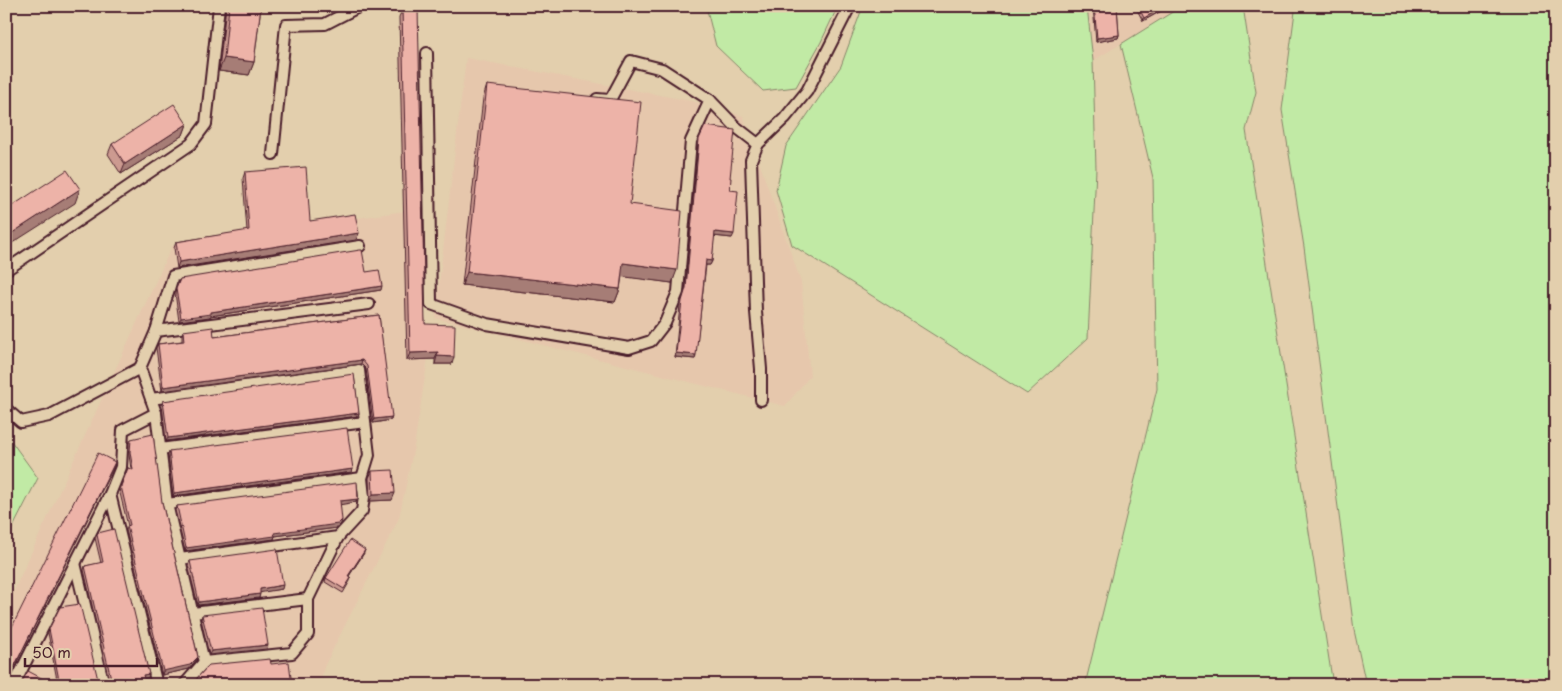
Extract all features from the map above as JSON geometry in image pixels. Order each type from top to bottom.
[{"type":"lane","points":[[6,270],[192,144],[206,124],[219,6]]},
{"type":"lane","points":[[272,154],[286,25],[325,24],[360,6]]},
{"type":"lane","points":[[761,400],[761,368],[756,312],[752,217],[752,160],[758,144],[785,118],[807,91],[850,6]]},
{"type":"lane","points":[[427,53],[432,304],[487,324],[629,348],[651,341],[665,323],[678,292],[691,141],[710,100]]},
{"type":"lane","points":[[591,98],[610,100],[631,61],[662,69],[710,100],[736,127],[758,144]]},
{"type":"lane","points":[[6,409],[21,422],[49,416],[140,368],[156,331],[173,276],[360,246]]},
{"type":"lane","points":[[156,331],[369,304]]},
{"type":"lane","points":[[140,368],[156,413],[167,504],[204,662]]},
{"type":"lane","points":[[151,400],[359,370],[369,455],[362,478],[364,497],[362,511],[338,537],[308,599],[308,634],[292,653],[204,662],[184,685]]},
{"type":"lane","points":[[14,685],[110,494],[121,467],[123,430],[156,413]]},
{"type":"lane","points":[[160,450],[365,422]]},
{"type":"lane","points":[[167,504],[362,478]]},
{"type":"lane","points":[[110,494],[157,685]]},
{"type":"lane","points":[[180,559],[338,537]]},
{"type":"lane","points":[[75,564],[104,685]]},
{"type":"lane","points":[[193,613],[308,599]]},
{"type":"shaded area","points":[[1087,6],[1182,6],[1093,61]]},
{"type":"shaded area","points":[[466,58],[701,103],[743,116],[801,282],[810,376],[785,406],[435,318]]},
{"type":"shaded area","points":[[418,209],[428,358],[414,447],[399,518],[324,667],[320,685],[6,685],[6,608],[172,246]]},
{"type":"green space","points":[[706,6],[838,6],[796,87],[763,91],[716,46]]},
{"type":"green space","points":[[863,6],[1087,6],[1093,61],[1096,169],[1088,338],[1027,394],[792,245],[776,190],[786,146],[841,66]]},
{"type":"green space","points":[[1182,6],[1243,6],[1256,92],[1246,130],[1333,685],[1085,685],[1157,389],[1153,178],[1121,44]]},
{"type":"green space","points":[[1285,6],[1556,6],[1556,685],[1366,685],[1354,630],[1304,247],[1282,110],[1295,11]]},
{"type":"green space","points":[[6,434],[38,478],[6,541]]},
{"type":"building","points":[[229,6],[261,6],[254,62],[224,58]]},
{"type":"building","points":[[1094,6],[1117,6],[1119,35],[1097,38]]},
{"type":"building","points":[[1138,6],[1165,6],[1144,18]]},
{"type":"building","points":[[418,9],[425,324],[455,325],[454,357],[437,356],[438,352],[410,353],[402,10]]},
{"type":"building","points":[[487,85],[641,102],[630,204],[682,211],[677,270],[623,263],[620,289],[467,272]]},
{"type":"building","points":[[174,104],[187,124],[125,164],[112,144]]},
{"type":"building","points":[[705,126],[735,130],[730,190],[738,191],[734,234],[715,232],[712,261],[706,260],[696,355],[676,353],[682,301],[686,288],[699,139]]},
{"type":"building","points":[[306,167],[310,221],[355,214],[359,233],[179,262],[176,242],[249,230],[245,172]]},
{"type":"building","points":[[67,170],[80,189],[6,237],[6,198],[12,206]]},
{"type":"building","points":[[362,250],[366,272],[379,270],[382,286],[181,318],[176,289],[180,279]]},
{"type":"building","points":[[379,315],[392,417],[374,419],[367,366],[362,360],[163,387],[158,344],[184,341],[183,331],[213,327],[214,337]]},
{"type":"building","points":[[354,374],[359,413],[168,438],[163,401]]},
{"type":"building","points":[[347,428],[353,469],[174,493],[169,451]]},
{"type":"building","points":[[153,434],[162,502],[198,657],[190,665],[163,671],[127,526],[130,525],[121,486],[128,468],[133,470],[130,452],[131,439]]},
{"type":"building","points":[[98,453],[115,462],[15,665],[8,681],[10,685],[6,685],[6,639]]},
{"type":"building","points":[[393,470],[395,493],[373,494],[372,471]]},
{"type":"building","points":[[357,482],[358,499],[340,501],[342,520],[338,524],[274,533],[275,536],[186,548],[177,506]]},
{"type":"building","points":[[114,529],[149,674],[143,675],[146,685],[110,685],[112,683],[85,566],[103,562],[97,535],[98,533]]},
{"type":"building","points":[[350,540],[365,550],[348,576],[351,578],[344,589],[326,578]]},
{"type":"building","points":[[277,549],[283,585],[260,589],[260,594],[199,602],[190,561]]},
{"type":"building","points":[[80,604],[100,685],[60,685],[49,629],[60,607]]},
{"type":"building","points":[[262,608],[268,645],[211,651],[202,615]]},
{"type":"building","points":[[270,659],[271,664],[289,662],[292,685],[198,685],[197,678],[209,665]]},
{"type":"building","points":[[28,671],[47,681],[45,685],[20,685]]}]
